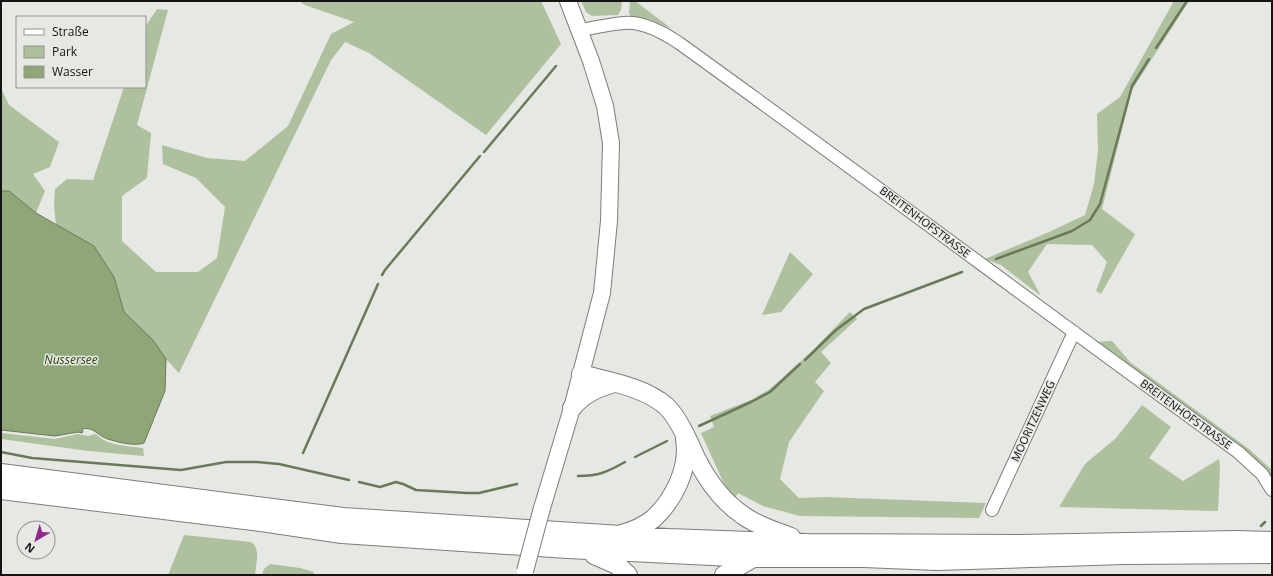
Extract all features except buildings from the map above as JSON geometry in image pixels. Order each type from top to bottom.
[{"type":"highway","points":[[581,374],[637,390],[652,396],[666,406],[683,430],[703,471],[719,494],[744,516],[769,529],[807,543]]},
{"type":"highway","points":[[572,408],[579,399],[591,391],[614,383]]},
{"type":"highway","points":[[619,535],[636,530],[652,519],[669,502],[683,474],[687,448],[683,430]]},
{"type":"highway","points":[[1,473],[343,517],[619,535],[807,543],[1020,544],[1229,540],[1272,541]]},
{"type":"highway","points":[[1,490],[268,523],[342,534],[568,549],[753,558],[864,558],[937,561],[1123,555],[1272,554]]},
{"type":"highway","points":[[568,549],[595,555],[618,565],[628,575]]},
{"type":"highway","points":[[724,575],[753,558]]},
{"type":"main road","points":[[525,573],[542,508],[572,408],[602,293],[609,221],[611,144],[605,106],[591,61],[568,1]]},
{"type":"street","name":"BREITENHOFSTRASSE","points":[[580,30],[625,22],[662,32],[679,43],[732,80],[1238,452],[1262,474],[1272,490]]},
{"type":"street","name":"MOORITZENWEG","points":[[992,510],[1074,332]]},
{"type":"green space","points":[[299,1],[541,1],[561,44],[486,135],[369,53],[345,42],[331,60],[179,373],[166,359],[153,340],[124,312],[114,277],[94,246],[56,225],[54,206],[55,189],[67,179],[93,180],[124,88],[146,88],[146,26],[157,9],[168,10],[137,125],[151,133],[147,178],[122,196],[122,241],[156,272],[198,272],[217,258],[225,207],[196,178],[163,164],[162,145],[207,158],[245,161],[288,126],[331,34],[354,22],[305,5]]},
{"type":"green space","points":[[581,1],[622,1],[621,10],[618,15],[592,16],[586,12]]},
{"type":"green space","points":[[630,1],[635,1],[672,29],[648,19],[631,17],[629,13]]},
{"type":"green space","points":[[1174,1],[1189,1],[1132,90],[1102,209],[1135,234],[1101,294],[1096,291],[1107,262],[1092,245],[1047,244],[1028,272],[1041,296],[1001,265],[985,259],[1085,215],[1094,184],[1098,151],[1097,114],[1120,97]]},
{"type":"green space","points":[[1,88],[9,105],[59,142],[50,167],[33,174],[45,191],[36,213],[9,191],[1,191]]},
{"type":"green space","points":[[790,252],[813,274],[781,312],[762,315]]},
{"type":"green space","points":[[850,312],[857,319],[821,352],[831,363],[815,382],[824,391],[789,442],[780,479],[799,498],[825,497],[986,503],[979,518],[800,516],[763,506],[738,493],[735,497],[724,484],[701,433],[714,427],[710,416],[751,400],[770,389],[811,352]]},
{"type":"green space","points":[[1112,341],[1130,362],[1249,449],[1272,470],[1272,479],[1095,342]]},
{"type":"green space","points":[[1142,405],[1171,427],[1149,458],[1183,481],[1219,459],[1218,511],[1059,507],[1085,464],[1116,438]]},
{"type":"green space","points":[[1,433],[55,439],[78,434],[88,436],[96,434],[112,443],[143,448],[144,456],[88,451],[1,439]]},
{"type":"green space","points":[[184,535],[251,542],[256,548],[257,552],[255,575],[168,575]]},
{"type":"green space","points":[[271,564],[300,568],[314,572],[313,575],[262,575],[265,568]]},
{"type":"water","name":"Nussersee","points":[[1,191],[9,191],[36,213],[94,246],[114,277],[124,312],[153,340],[166,359],[165,391],[144,443],[129,444],[117,442],[88,429],[82,429],[82,433],[78,432],[55,436],[1,430]]},
{"type":"waterway","points":[[1156,48],[1187,1]]},
{"type":"waterway","points":[[996,259],[1072,231],[1090,220],[1100,204],[1132,86],[1149,59]]},
{"type":"waterway","points":[[484,152],[556,66]]},
{"type":"waterway","points":[[382,275],[480,156]]},
{"type":"waterway","points":[[805,360],[836,330],[864,309],[962,272]]},
{"type":"waterway","points":[[303,453],[378,284]]},
{"type":"waterway","points":[[699,426],[770,392],[800,364]]},
{"type":"waterway","points":[[635,457],[667,441]]},
{"type":"waterway","points":[[1,452],[32,458],[181,470],[226,462],[257,462],[279,464],[349,480]]},
{"type":"waterway","points":[[578,476],[603,473],[625,462]]},
{"type":"waterway","points":[[359,482],[380,487],[396,482],[416,490],[467,493],[479,493],[517,484]]},
{"type":"waterway","points":[[1261,526],[1265,522]]}]
